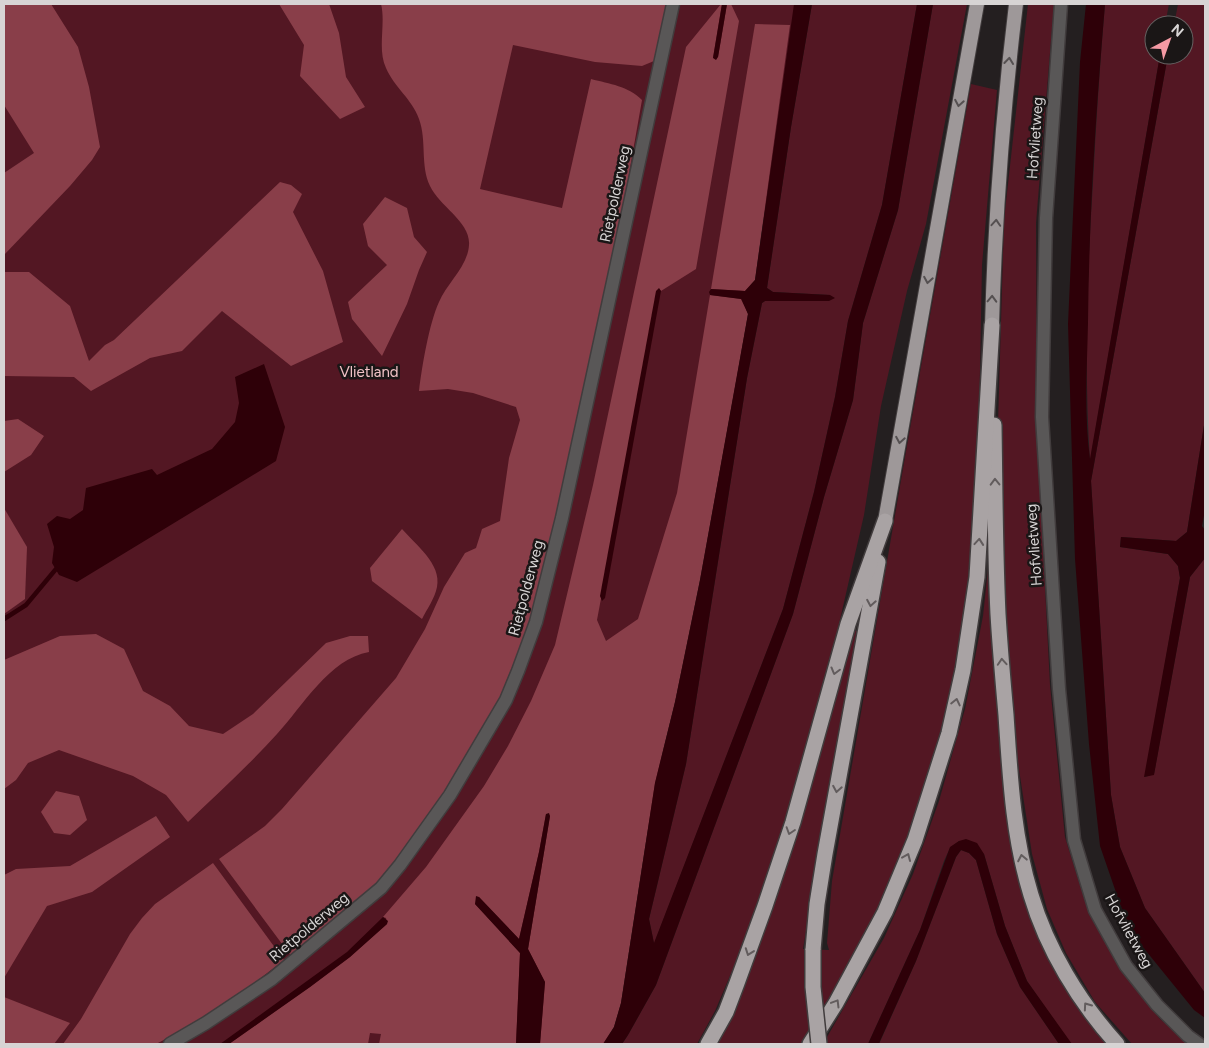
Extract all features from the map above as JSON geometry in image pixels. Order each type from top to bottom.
[{"type":"highway","points":[[819,1044],[813,986],[813,950],[817,904],[977,4]]},
{"type":"highway","points":[[810,1044],[836,1003],[885,912],[914,840],[949,733],[963,670],[977,576],[999,174],[1016,4]]},
{"type":"highway","points":[[992,325],[998,613],[1007,732],[1016,824],[1022,861],[1031,895],[1054,952],[1088,1009],[1116,1044]]},
{"type":"highway","points":[[708,1044],[726,1012],[756,933],[795,814],[848,624],[885,521]]},
{"type":"street","name":"Rietpolderweg","points":[[170,1044],[206,1024],[272,979],[381,888],[400,865],[450,795],[506,700],[536,622],[562,518],[673,4]]},
{"type":"street","name":"Hofvlietweg","points":[[1061,4],[1046,218],[1042,417],[1059,689],[1074,840],[1095,910],[1126,966],[1157,1005],[1188,1036],[1199,1044]]},
{"type":"green space","name":"Vlietland","points":[[4,4],[804,4],[607,1044],[4,1044]]},
{"type":"green space","points":[[812,4],[917,4],[882,205],[848,321],[835,397],[814,492],[783,609],[654,944],[649,919],[686,764],[747,378],[762,303],[765,301],[830,295],[773,292],[767,288]]},
{"type":"green space","points":[[933,4],[967,4],[926,224],[907,291],[881,406],[864,515],[828,672],[793,801],[761,903],[715,1011],[697,1044],[622,1044],[656,985],[793,614],[824,497],[853,400],[863,323],[898,210]]},
{"type":"green space","points":[[1028,4],[1054,4],[1036,223],[1037,430],[1050,685],[1065,837],[1089,914],[1119,967],[1160,1019],[1190,1044],[1132,1044],[1095,1002],[1066,953],[1047,909],[1032,854],[1012,724],[994,450],[998,424],[1004,220]]},
{"type":"green space","points":[[1105,4],[1169,4],[1167,15],[1144,15],[1144,65],[1158,65],[1090,462],[1087,392],[1088,287]]},
{"type":"green space","points":[[1178,4],[1205,4],[1205,419],[1187,532],[1176,541],[1121,537],[1120,547],[1168,554],[1178,566],[1180,578],[1145,777],[1154,774],[1190,577],[1205,558],[1205,993],[1145,908],[1120,847],[1111,795],[1091,481],[1166,65],[1194,65],[1194,15],[1176,15]]},
{"type":"green space","points":[[971,84],[997,90],[982,265],[979,421],[969,592],[954,684],[928,785],[897,870],[871,929],[803,1044],[715,1044],[850,629],[857,631],[803,949],[829,950],[827,943],[832,881]]},
{"type":"green space","points":[[990,550],[1016,860],[1108,1044],[1072,1044],[1069,1042],[1027,981],[1005,926],[984,854],[959,841],[950,848],[944,861],[920,930],[868,1044],[823,1044],[884,938],[913,874],[939,801],[965,709],[983,616]]},
{"type":"green space","points":[[961,850],[969,853],[976,860],[997,934],[1020,987],[1059,1044],[879,1044],[916,961],[956,857]]},
{"type":"shaded area","points":[[4,4],[51,4],[78,47],[89,87],[100,147],[92,160],[70,186],[4,255],[4,173],[34,153],[4,105]]},
{"type":"shaded area","points":[[279,4],[329,4],[339,33],[346,77],[365,107],[340,119],[300,76],[304,45]]},
{"type":"shaded area","points":[[381,4],[666,4],[654,61],[642,66],[595,62],[513,45],[480,189],[562,208],[591,79],[625,89],[642,100],[624,202],[556,516],[531,620],[500,697],[482,732],[445,792],[376,884],[291,956],[219,859],[265,826],[282,809],[396,678],[425,629],[444,587],[465,553],[476,548],[482,529],[500,521],[509,458],[520,420],[516,407],[473,393],[448,389],[419,391],[426,345],[435,311],[465,260],[469,245],[465,229],[460,221],[434,193],[430,186],[425,170],[423,136],[419,119],[412,105],[389,75],[383,61]]},
{"type":"shaded area","points":[[721,4],[713,58],[718,57],[727,4],[731,4],[739,21],[696,269],[661,291],[659,289],[597,620],[606,641],[638,619],[677,493],[710,295],[742,299],[748,314],[700,580],[675,702],[655,783],[621,1003],[614,1027],[603,1044],[540,1044],[545,982],[528,949],[550,816],[546,814],[519,939],[479,897],[475,904],[520,953],[516,1044],[379,1044],[381,1034],[370,1033],[368,1044],[229,1044],[350,957],[387,924],[386,918],[383,917],[426,867],[484,786],[508,746],[531,701],[555,645],[593,485],[686,47]]},
{"type":"shaded area","points":[[722,4],[727,4],[716,60],[713,58]]},
{"type":"shaded area","points":[[794,4],[812,4],[767,288],[773,292],[830,295],[835,298],[829,301],[765,301],[762,303],[747,378],[686,764],[649,919],[654,943],[783,609],[814,492],[835,397],[848,321],[882,205],[917,4],[933,4],[898,210],[863,323],[853,400],[824,497],[793,614],[656,985],[622,1044],[603,1044],[614,1027],[621,1003],[655,783],[675,702],[700,580],[748,314],[741,299],[710,295],[709,292],[711,289],[745,291],[755,280]]},
{"type":"shaded area","points":[[1086,4],[1105,4],[1091,203],[1086,391],[1090,459],[1158,65],[1166,65],[1091,481],[1111,795],[1120,847],[1145,908],[1205,993],[1205,1018],[1194,1010],[1129,930],[1100,846],[1089,744],[1075,559],[1068,324],[1080,62]]},
{"type":"shaded area","points":[[755,24],[790,25],[755,280],[745,291],[711,289]]},
{"type":"shaded area","points":[[280,182],[291,185],[302,194],[293,212],[323,271],[343,342],[291,366],[222,311],[182,351],[150,358],[91,391],[74,377],[4,376],[4,272],[29,272],[70,306],[89,361],[105,345],[114,340]]},
{"type":"shaded area","points":[[385,197],[407,208],[414,237],[427,252],[407,304],[382,356],[352,319],[348,302],[387,265],[368,246],[363,224]]},
{"type":"shaded area","points":[[659,288],[661,291],[605,598],[602,601],[600,596],[656,291]]},
{"type":"shaded area","points":[[264,364],[285,427],[276,461],[77,582],[59,575],[52,563],[54,547],[47,524],[57,516],[70,519],[83,510],[86,488],[152,469],[157,475],[212,449],[235,422],[239,403],[235,377]]},
{"type":"shaded area","points":[[18,419],[44,436],[31,455],[4,472],[4,421]]},
{"type":"shaded area","points":[[1205,419],[1205,510],[1202,526],[1205,530],[1205,558],[1190,577],[1154,775],[1144,777],[1180,578],[1178,566],[1168,554],[1120,547],[1121,537],[1176,541],[1187,532]]},
{"type":"shaded area","points":[[4,508],[27,547],[25,599],[4,614]]},
{"type":"shaded area","points":[[402,529],[432,562],[437,579],[435,595],[422,619],[372,581],[370,568]]},
{"type":"shaded area","points":[[96,634],[124,649],[143,691],[170,706],[189,726],[223,734],[253,714],[326,643],[350,636],[368,636],[369,652],[355,656],[329,674],[287,723],[188,822],[166,795],[133,776],[59,750],[28,763],[16,780],[4,789],[4,660],[60,636]]},
{"type":"shaded area","points":[[56,791],[79,796],[87,820],[70,835],[54,833],[41,812]]},
{"type":"shaded area","points":[[549,813],[528,949],[545,982],[540,1044],[516,1044],[520,953],[475,904],[476,896],[519,939],[546,814]]},
{"type":"shaded area","points":[[156,816],[170,837],[92,892],[47,906],[4,978],[4,875],[16,869],[70,866]]},
{"type":"shaded area","points":[[966,839],[977,843],[984,854],[1005,926],[1027,981],[1072,1044],[1059,1044],[1020,987],[997,934],[976,860],[969,853],[961,850],[956,857],[916,961],[879,1044],[868,1044],[920,930],[950,847]]},
{"type":"shaded area","points":[[213,863],[284,960],[202,1020],[156,1044],[63,1044],[81,1019],[130,934],[142,918],[155,904]]},
{"type":"shaded area","points":[[383,917],[388,921],[387,924],[350,957],[229,1044],[220,1044],[347,952]]},
{"type":"shaded area","points":[[4,997],[70,1023],[54,1044],[4,1044]]},
{"type":"waterway","points":[[4,619],[26,605],[56,569]]}]
